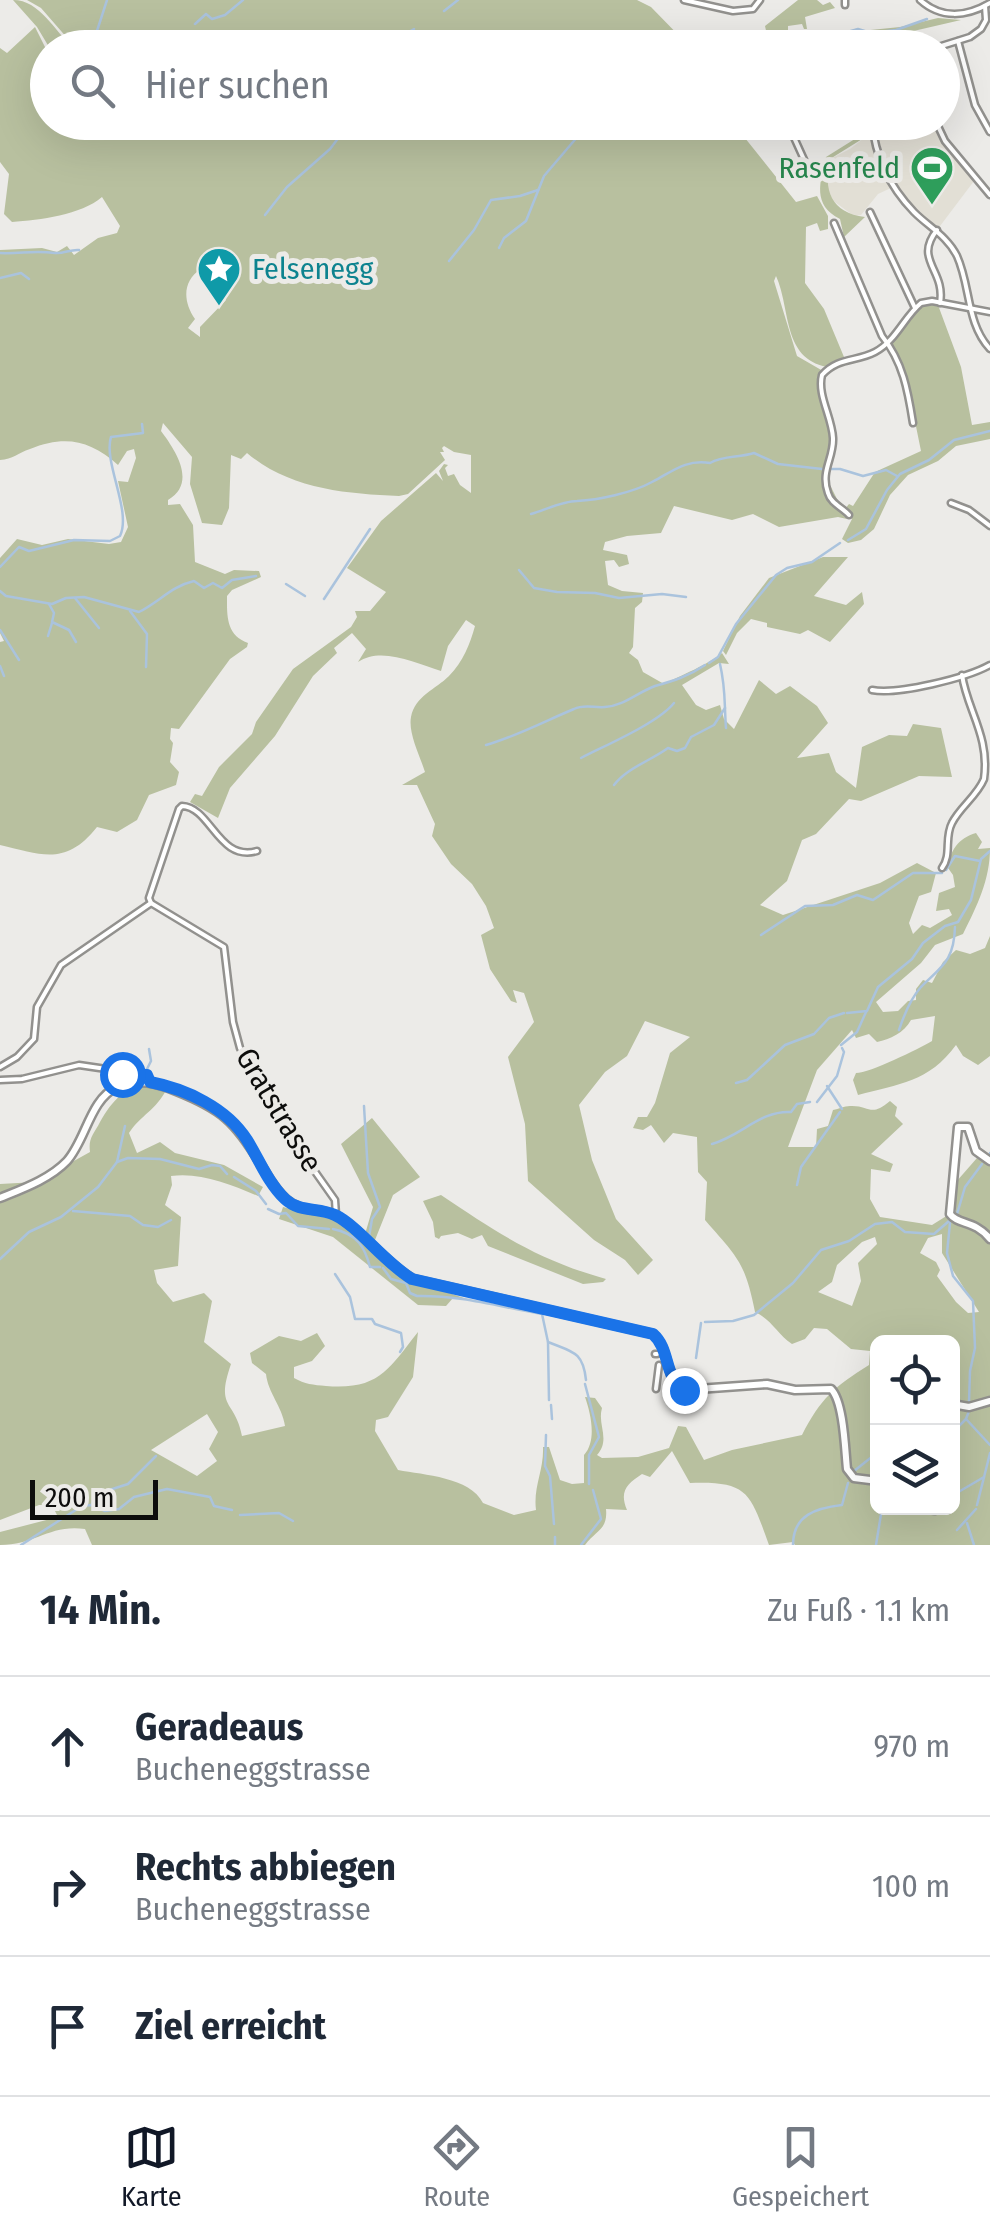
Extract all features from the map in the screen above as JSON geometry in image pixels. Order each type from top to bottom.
[{"type":"street","points":[[684,0],[747,12],[760,0]]},
{"type":"street","points":[[920,0],[946,15],[988,4],[988,20],[976,34],[960,41]]},
{"type":"street","points":[[960,49],[975,105],[990,132]]},
{"type":"street","points":[[795,140],[811,175]]},
{"type":"street","points":[[875,140],[893,186],[937,230],[959,260],[974,325],[990,350]]},
{"type":"street","points":[[945,140],[990,195]]},
{"type":"street","points":[[870,212],[915,308]]},
{"type":"street","points":[[834,223],[906,383],[913,423]]},
{"type":"street","points":[[937,230],[926,252],[940,284],[940,303]]},
{"type":"street","points":[[849,516],[830,498],[826,488],[824,471],[833,438],[820,381],[826,370],[836,362],[874,352],[888,343],[915,308],[926,302],[990,312]]},
{"type":"street","points":[[951,503],[969,510],[990,526]]},
{"type":"street","points":[[872,690],[885,692],[938,681],[990,665]]},
{"type":"street","points":[[942,868],[947,862],[951,824],[978,789],[987,768],[986,734],[976,706],[965,691],[962,675]]},
{"type":"street","points":[[0,1067],[34,1039],[37,1007],[60,964],[151,903],[150,895],[178,808],[193,808],[235,850],[245,854],[257,851]]},
{"type":"street","name":"Gratstrasse","points":[[151,903],[224,947],[237,1040],[280,1122],[334,1200],[336,1215]]},
{"type":"street","points":[[0,1080],[22,1079],[78,1064],[147,1075],[150,1082]]},
{"type":"street","points":[[0,1198],[65,1164],[109,1092],[126,1084],[150,1082],[220,1111],[242,1133],[284,1198],[300,1208],[336,1215],[387,1262],[412,1279],[645,1332],[672,1380],[684,1390],[767,1384],[795,1390],[832,1389],[838,1398],[847,1442],[846,1467],[850,1476],[870,1480]]},
{"type":"street","points":[[990,1161],[974,1149],[968,1127],[958,1127],[950,1214],[957,1221],[973,1223],[990,1240]]},
{"type":"street","points":[[656,1389],[659,1365]]},
{"type":"street","points":[[960,1406],[990,1401]]},
{"type":"shaded area","points":[[862,140],[945,140],[977,177],[937,230],[893,187],[878,194],[861,215],[854,216],[832,200],[825,183],[830,159]]},
{"type":"green space","points":[[13,0],[31,5],[57,30],[37,27]]},
{"type":"green space","points":[[27,0],[637,0],[651,7],[673,30],[60,30],[41,8]]},
{"type":"green space","points":[[798,0],[817,0],[823,5],[830,2],[835,8],[805,17],[807,29],[802,24],[788,26],[788,30],[766,30],[765,26]]},
{"type":"green space","points":[[938,18],[961,20],[918,30],[870,30]]},
{"type":"green space","points":[[30,32],[30,140],[747,140],[796,202],[817,196],[828,216],[828,229],[820,231],[817,223],[806,227],[805,283],[824,309],[844,357],[827,367],[802,354],[790,330],[776,276],[774,281],[797,356],[823,371],[817,381],[832,442],[823,471],[847,519],[838,517],[779,527],[753,514],[732,520],[674,506],[661,533],[605,542],[603,550],[627,555],[629,564],[619,567],[614,560],[605,561],[608,585],[643,593],[642,602],[635,608],[633,647],[629,653],[638,660],[643,672],[664,684],[722,653],[729,664],[719,663],[682,685],[696,705],[706,710],[720,705],[724,719],[734,729],[759,680],[776,694],[790,686],[817,706],[828,723],[797,758],[829,753],[836,772],[856,788],[862,747],[889,735],[907,736],[913,724],[941,728],[952,777],[919,776],[861,801],[849,799],[816,834],[802,840],[787,881],[760,905],[783,915],[880,883],[917,863],[936,873],[931,892],[919,896],[909,923],[913,934],[922,925],[930,928],[952,915],[949,909],[936,911],[939,893],[955,887],[948,868],[960,842],[976,833],[982,842],[978,849],[990,848],[985,882],[963,934],[935,945],[921,963],[876,1002],[883,1012],[898,1011],[908,1001],[916,1000],[916,989],[923,980],[932,983],[943,962],[956,950],[970,954],[985,948],[990,936],[990,1056],[978,1065],[963,1056],[956,1045],[924,1074],[858,1095],[853,1080],[856,1073],[883,1065],[932,1041],[935,1016],[911,1020],[896,1035],[877,1042],[869,1034],[856,1038],[852,1030],[817,1070],[788,1147],[816,1147],[817,1129],[828,1126],[833,1110],[857,1106],[874,1110],[890,1101],[897,1107],[895,1116],[903,1124],[871,1154],[893,1164],[890,1172],[871,1169],[870,1199],[880,1217],[932,1225],[948,1215],[955,1223],[978,1231],[990,1243],[990,1545],[769,1545],[757,1513],[744,1494],[725,1485],[690,1483],[672,1451],[650,1477],[642,1474],[629,1485],[624,1493],[627,1510],[606,1509],[603,1526],[585,1545],[92,1545],[85,1529],[73,1528],[0,1545],[0,1532],[58,1517],[52,1505],[39,1505],[0,1520],[0,1184],[36,1182],[90,1152],[92,1136],[106,1112],[135,1087],[166,1090],[129,1133],[137,1153],[160,1142],[175,1153],[224,1165],[263,1187],[258,1196],[204,1177],[171,1176],[165,1205],[181,1217],[178,1266],[154,1270],[157,1283],[173,1302],[204,1293],[212,1301],[204,1342],[231,1364],[226,1397],[242,1436],[285,1426],[266,1374],[252,1363],[250,1353],[279,1336],[301,1341],[317,1333],[325,1346],[312,1361],[294,1367],[294,1378],[321,1386],[359,1385],[390,1367],[418,1332],[413,1377],[388,1417],[376,1420],[375,1431],[398,1470],[457,1482],[477,1494],[483,1503],[514,1515],[536,1510],[543,1447],[549,1447],[560,1480],[584,1483],[584,1455],[592,1435],[585,1397],[595,1398],[602,1408],[603,1443],[597,1455],[602,1458],[638,1457],[669,1448],[678,1426],[686,1427],[704,1460],[802,1435],[830,1394],[869,1365],[870,1351],[851,1349],[827,1329],[814,1328],[805,1339],[792,1344],[755,1312],[739,1262],[705,1220],[707,1182],[698,1172],[697,1137],[673,1133],[664,1143],[651,1125],[643,1130],[633,1128],[638,1117],[647,1117],[655,1103],[670,1053],[690,1037],[645,1021],[627,1056],[605,1072],[579,1105],[592,1160],[616,1219],[653,1260],[638,1275],[528,1181],[525,1124],[508,1057],[534,1022],[524,993],[513,990],[517,1003],[511,1001],[490,969],[481,935],[494,928],[486,906],[432,836],[435,824],[417,785],[402,785],[425,772],[411,730],[413,710],[458,665],[475,626],[466,620],[448,646],[441,671],[388,656],[367,657],[358,662],[366,649],[352,633],[334,648],[337,653],[313,676],[275,736],[230,788],[218,818],[190,802],[195,794],[202,796],[219,767],[252,734],[256,722],[293,669],[351,627],[357,617],[355,611],[370,611],[386,592],[347,568],[381,521],[436,473],[443,481],[439,471],[444,464],[448,465],[448,476],[454,474],[471,493],[471,455],[444,446],[444,452],[440,452],[445,460],[408,494],[399,496],[319,487],[281,475],[247,453],[241,459],[231,455],[229,508],[222,525],[202,523],[190,484],[192,457],[163,423],[161,431],[177,457],[182,476],[181,485],[168,505],[180,504],[193,525],[195,562],[225,574],[234,570],[259,571],[261,577],[227,596],[229,624],[235,635],[248,643],[247,647],[230,659],[179,729],[171,728],[170,762],[179,772],[176,785],[149,795],[137,820],[117,832],[97,827],[75,848],[64,852],[41,854],[0,845],[0,642],[4,641],[0,633],[0,558],[17,539],[42,545],[68,539],[121,542],[128,527],[118,481],[128,482],[136,458],[134,449],[127,451],[118,465],[87,445],[66,441],[0,460],[0,250],[42,248],[57,252],[67,246],[74,255],[98,238],[117,233],[120,226],[102,197],[72,212],[12,222],[4,214],[9,174],[0,162],[0,48],[7,53]],"holes":[[[201,269],[226,300],[200,327],[200,337],[188,328],[195,319],[186,292],[190,279]],[[942,1234],[942,1253],[979,1312],[968,1313],[956,1302],[937,1276],[940,1270],[936,1262],[920,1253],[928,1238]],[[875,1237],[877,1244],[858,1263],[861,1281],[852,1306],[818,1292],[832,1282],[837,1265],[862,1242]],[[207,1414],[218,1432],[209,1449],[217,1461],[197,1476],[151,1450]]]},
{"type":"green space","points":[[853,140],[861,140],[830,159],[828,181],[832,198],[844,211],[865,217],[844,237],[840,219],[825,207],[820,192],[826,157]]},
{"type":"green space","points":[[923,305],[938,305],[961,367],[972,425],[990,422],[990,439],[956,446],[938,461],[908,475],[890,495],[874,529],[861,540],[848,543],[842,539],[852,519],[845,509],[849,504],[853,506],[875,472],[921,451],[907,382],[891,344]]},
{"type":"green space","points":[[823,557],[848,557],[814,596],[846,605],[862,592],[864,604],[830,642],[808,630],[800,634],[751,619],[737,633],[726,655],[723,651],[740,616],[769,578]]},
{"type":"green space","points":[[372,1118],[420,1177],[393,1195],[371,1250],[410,1280],[467,1299],[453,1298],[446,1306],[418,1305],[333,1237],[279,1219],[283,1207],[342,1222],[363,1241],[373,1207],[341,1144]]},
{"type":"green space","points":[[977,1158],[990,1165],[990,1234],[977,1223],[958,1219],[952,1213],[956,1211],[956,1182]]},
{"type":"green space","points":[[441,1195],[520,1244],[606,1279],[583,1284],[488,1246],[482,1235],[472,1239],[458,1233],[435,1237],[423,1201]]},
{"type":"waterway","points":[[97,30],[107,0]]},
{"type":"waterway","points":[[195,24],[206,14],[212,19],[225,15],[243,0]]},
{"type":"waterway","points":[[444,11],[458,0]]},
{"type":"waterway","points":[[896,30],[927,19]]},
{"type":"waterway","points":[[854,30],[861,30]]},
{"type":"waterway","points":[[265,215],[287,187],[337,140]]},
{"type":"waterway","points":[[499,248],[504,238],[526,221],[544,176],[575,140]]},
{"type":"waterway","points":[[449,261],[474,230],[491,200],[538,190]]},
{"type":"waterway","points":[[0,253],[79,250]]},
{"type":"waterway","points":[[0,278],[21,273],[29,279]]},
{"type":"waterway","points":[[0,567],[19,547],[29,551],[74,540],[110,541],[120,536],[123,514],[111,460],[111,437],[143,433],[142,424]]},
{"type":"waterway","points":[[848,540],[866,529],[900,474],[929,460],[954,440],[990,431]]},
{"type":"waterway","points":[[531,514],[566,502],[635,489],[686,465],[754,453],[778,464],[822,469]]},
{"type":"waterway","points":[[829,469],[863,476],[886,470],[897,476]]},
{"type":"waterway","points":[[324,599],[370,529]]},
{"type":"waterway","points":[[709,663],[718,657],[736,624],[776,575],[812,562],[840,543]]},
{"type":"waterway","points":[[519,570],[534,588],[557,592],[619,598],[662,594],[686,597]]},
{"type":"waterway","points":[[0,591],[6,596],[52,604],[84,597],[139,612],[186,583],[194,581],[204,588],[213,583],[222,588],[232,580],[256,576]]},
{"type":"waterway","points":[[286,584],[305,596]]},
{"type":"waterway","points":[[75,598],[99,628]]},
{"type":"waterway","points":[[49,604],[54,613],[52,622],[69,630],[76,642]]},
{"type":"waterway","points":[[130,611],[147,634],[146,667]]},
{"type":"waterway","points":[[48,636],[52,623]]},
{"type":"waterway","points":[[0,630],[19,660]]},
{"type":"waterway","points":[[720,664],[726,728]]},
{"type":"waterway","points":[[486,745],[578,708],[618,704],[705,665]]},
{"type":"waterway","points":[[0,666],[4,676]]},
{"type":"waterway","points":[[581,758],[644,726],[674,703]]},
{"type":"waterway","points":[[614,785],[632,769],[668,748],[685,748],[691,737],[714,725],[725,708]]},
{"type":"waterway","points":[[847,1013],[867,1011],[878,987],[912,959],[923,943],[945,926],[958,922],[971,900],[981,859],[990,851]]},
{"type":"waterway","points":[[946,870],[955,856],[980,861]]},
{"type":"waterway","points":[[761,935],[805,906],[833,905],[857,895],[873,900],[913,873],[942,873]]},
{"type":"waterway","points":[[899,1030],[914,997],[949,955],[955,927]]},
{"type":"waterway","points":[[841,1045],[857,1032],[866,1012]]},
{"type":"waterway","points":[[736,1083],[747,1080],[785,1045],[814,1034],[829,1018],[844,1013]]},
{"type":"waterway","points":[[817,1102],[837,1076],[842,1048]]},
{"type":"waterway","points":[[146,1071],[151,1061],[149,1049]]},
{"type":"waterway","points":[[827,1086],[842,1109]]},
{"type":"waterway","points":[[712,1144],[760,1119],[791,1112],[797,1104],[810,1102]]},
{"type":"waterway","points":[[364,1106],[368,1173],[380,1207],[372,1219],[369,1237]]},
{"type":"waterway","points":[[797,1185],[801,1167],[840,1112]]},
{"type":"waterway","points":[[117,1162],[125,1126]]},
{"type":"waterway","points":[[0,1259],[29,1232],[61,1217],[98,1187],[117,1162],[128,1158],[160,1159],[199,1169],[220,1166],[227,1174]]},
{"type":"waterway","points":[[957,1214],[965,1187],[982,1164]]},
{"type":"waterway","points":[[234,1177],[256,1191],[266,1204]]},
{"type":"waterway","points":[[268,1209],[286,1213],[298,1226],[329,1229]]},
{"type":"waterway","points":[[73,1211],[130,1216],[143,1225],[158,1227],[171,1220]]},
{"type":"waterway","points":[[705,1322],[754,1315],[793,1283],[821,1250],[849,1241],[875,1224],[892,1222],[905,1232],[934,1234],[949,1221]]},
{"type":"waterway","points":[[950,1223],[947,1253],[953,1276],[973,1301],[975,1348],[969,1402]]},
{"type":"waterway","points":[[333,1229],[349,1234],[359,1243],[370,1267],[380,1267]]},
{"type":"waterway","points":[[383,1268],[391,1279],[406,1283],[410,1293],[417,1296],[464,1299],[542,1314],[548,1342],[579,1358],[586,1380]]},
{"type":"waterway","points":[[335,1274],[350,1297],[355,1319],[372,1319],[375,1324],[401,1333],[400,1352]]},
{"type":"waterway","points":[[696,1358],[701,1323]]},
{"type":"waterway","points":[[548,1342],[549,1400]]},
{"type":"waterway","points":[[585,1384],[599,1437],[589,1455],[589,1484]]},
{"type":"waterway","points":[[551,1405],[552,1419]]},
{"type":"waterway","points":[[960,1425],[969,1411]]},
{"type":"waterway","points":[[966,1419],[990,1445]]},
{"type":"waterway","points":[[546,1435],[545,1466],[550,1476],[554,1524]]},
{"type":"waterway","points":[[977,1505],[990,1453]]},
{"type":"waterway","points":[[92,1504],[100,1493],[128,1484],[156,1456]]},
{"type":"waterway","points":[[854,1471],[870,1458]]},
{"type":"waterway","points":[[960,1491],[984,1477]]},
{"type":"waterway","points":[[793,1545],[797,1527],[808,1515],[842,1505],[848,1483]]},
{"type":"waterway","points":[[21,1545],[82,1506],[92,1505],[105,1511],[119,1509],[134,1497],[167,1489],[210,1497],[214,1506],[232,1510]]},
{"type":"waterway","points":[[581,1545],[601,1519],[593,1490]]},
{"type":"waterway","points":[[957,1530],[976,1509]]},
{"type":"waterway","points":[[240,1515],[279,1513],[293,1521]]},
{"type":"waterway","points":[[876,1545],[881,1515]]},
{"type":"waterway","points":[[967,1523],[974,1545]]},
{"type":"waterway","points":[[555,1537],[555,1545]]},
{"type":"place","name":"Rasenfeld","points":[[932,206]]},
{"type":"place","name":"Felsenegg","points":[[219,307]]},
{"type":"route","points":[[122,1074],[147,1075],[150,1082],[220,1111],[235,1123],[288,1201],[300,1208],[338,1216],[387,1262],[412,1279],[653,1334],[662,1343],[672,1380],[684,1390]]}]
